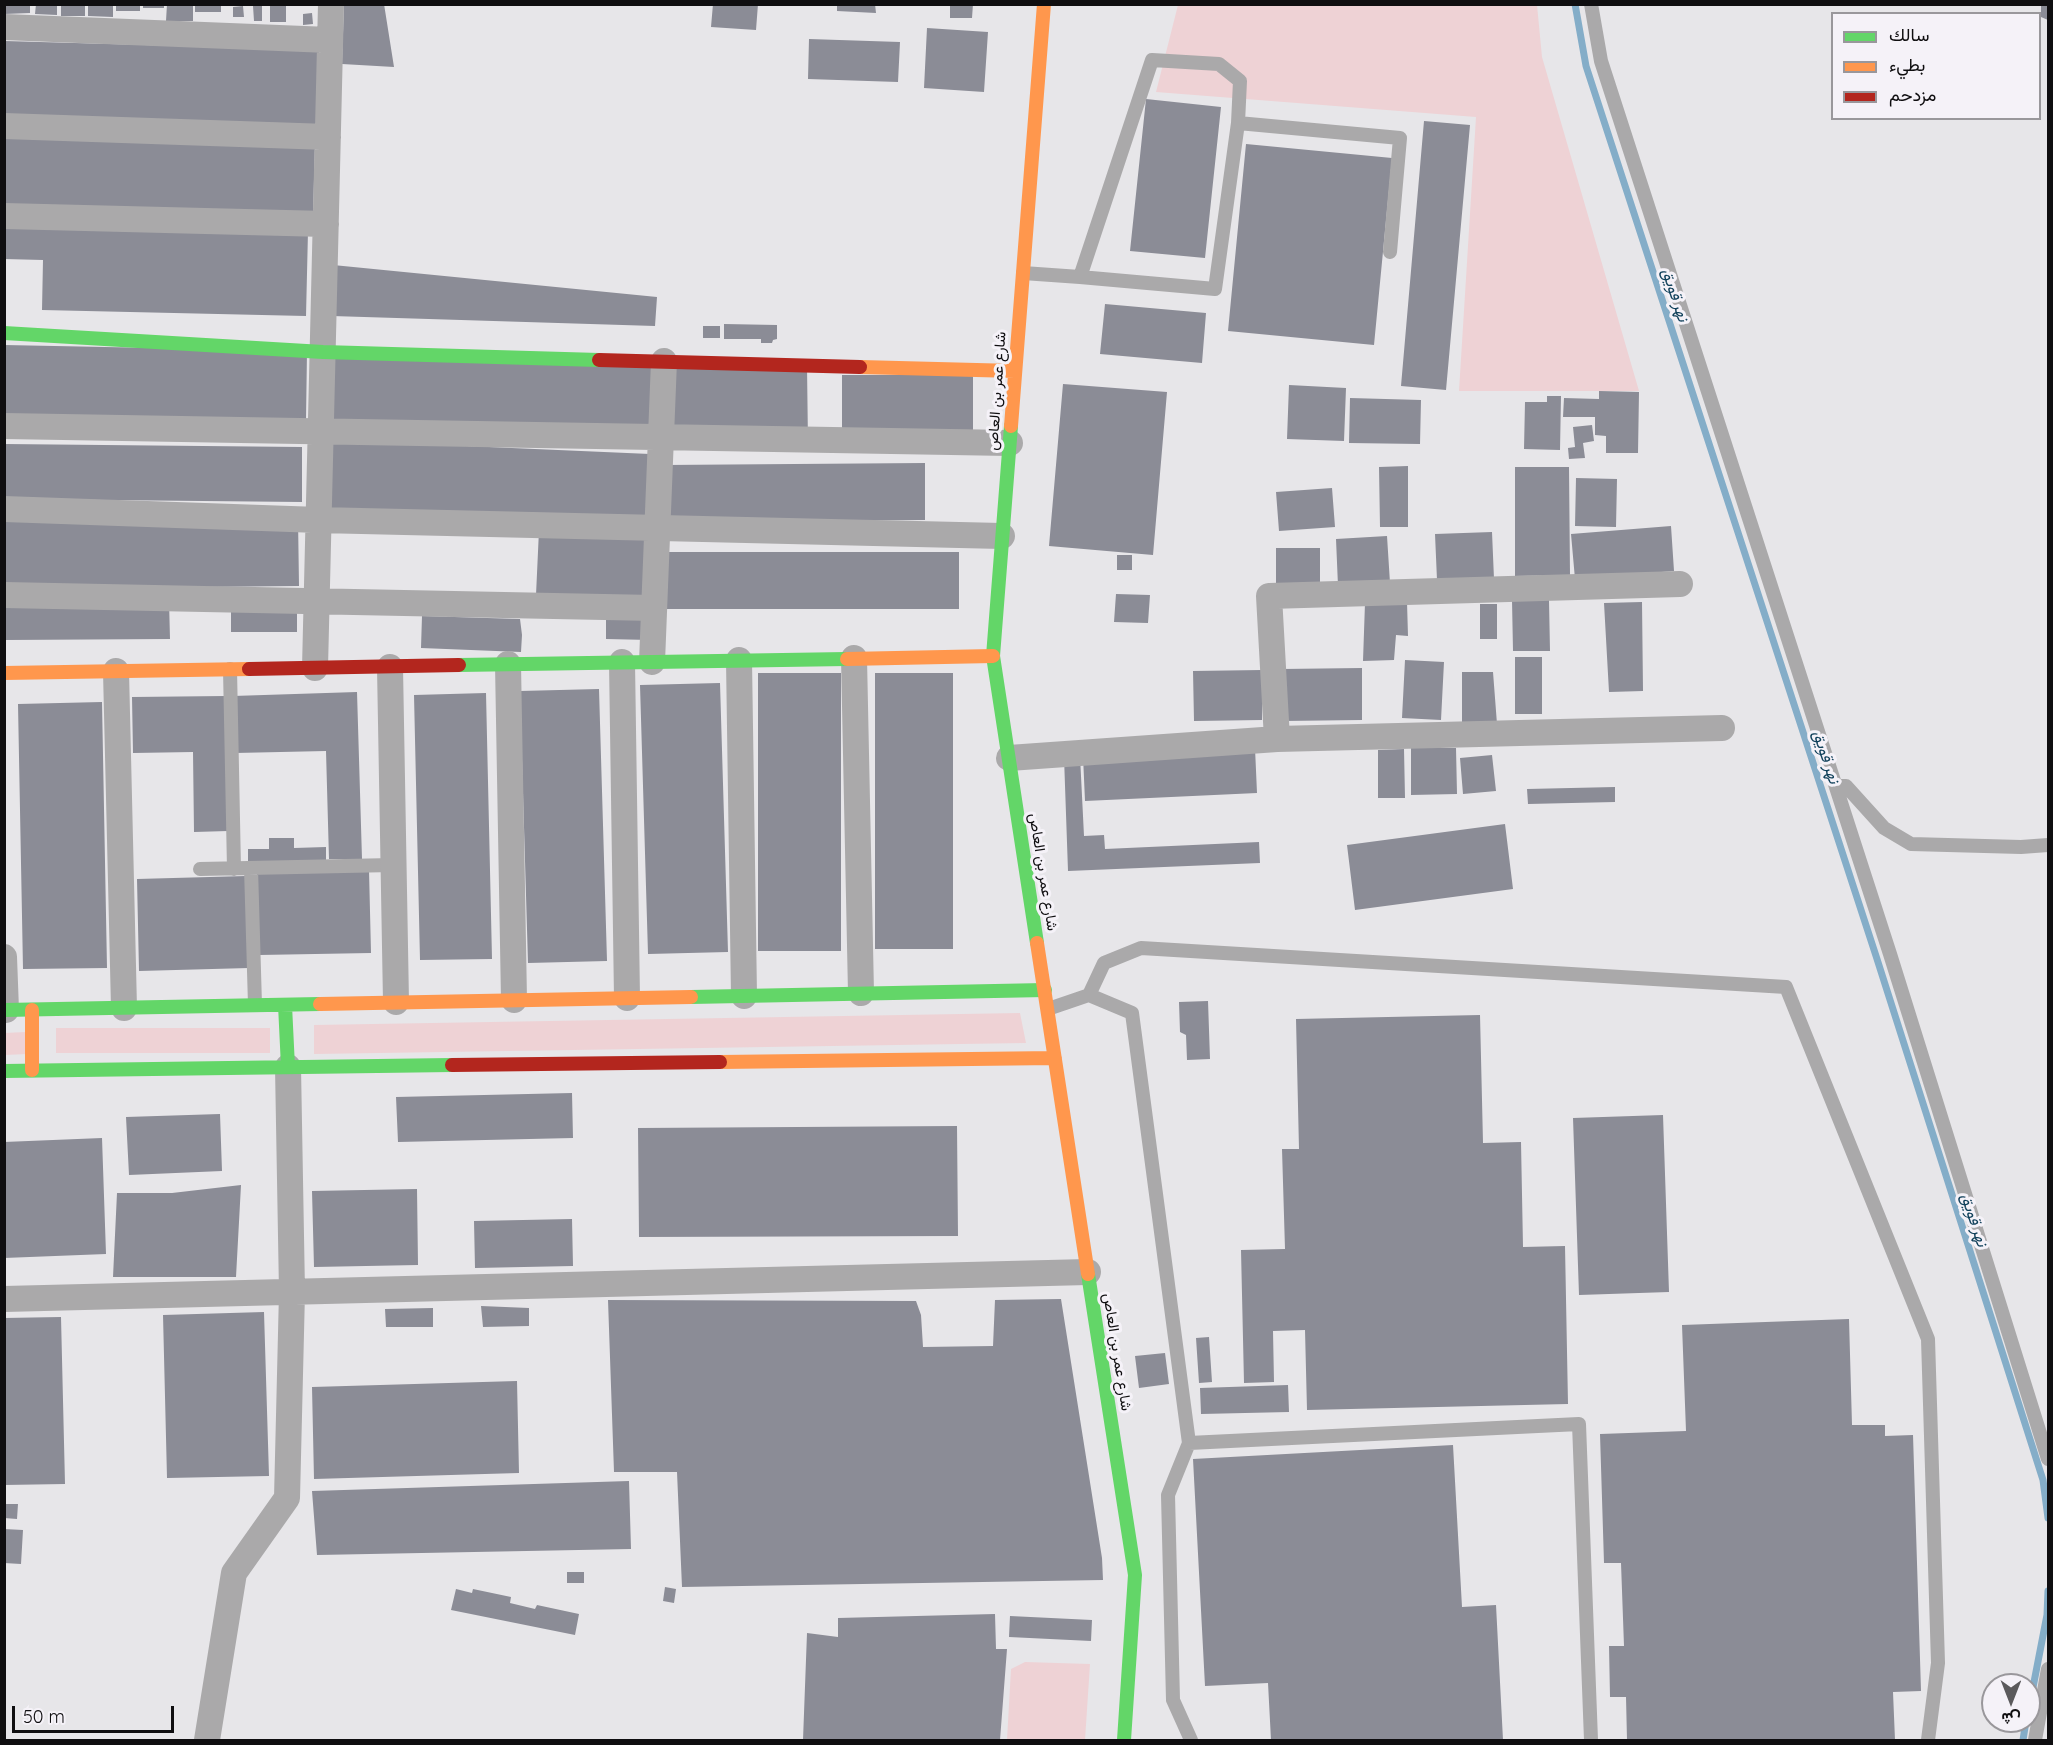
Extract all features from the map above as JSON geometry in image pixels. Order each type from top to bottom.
[{"type":"street","points":[[315,668],[331,4]]},
{"type":"street","name":"شارع عمر بن العاص","points":[[1044,4],[993,656],[1135,1575],[1124,1740]]},
{"type":"street","points":[[4,27],[329,40]]},
{"type":"street","points":[[4,126],[328,137]]},
{"type":"street","points":[[4,216],[326,224]]},
{"type":"street","points":[[4,333],[323,352],[1015,371]]},
{"type":"street","points":[[652,662],[664,362]]},
{"type":"street","points":[[4,426],[1010,443]]},
{"type":"street","points":[[4,509],[319,520],[1002,536]]},
{"type":"street","points":[[1277,739],[1269,596],[1680,584]]},
{"type":"street","points":[[4,595],[654,608]]},
{"type":"street","points":[[4,673],[993,656]]},
{"type":"street","points":[[854,658],[861,993]]},
{"type":"street","points":[[739,660],[744,996]]},
{"type":"street","points":[[622,662],[627,998]]},
{"type":"street","points":[[508,664],[514,1000]]},
{"type":"street","points":[[390,667],[396,1002]]},
{"type":"street","points":[[116,671],[124,1008]]},
{"type":"street","points":[[1009,758],[1277,739],[1722,728]]},
{"type":"street","points":[[4,957],[5,1010],[1045,990]]},
{"type":"street","points":[[207,1740],[234,1573],[287,1498],[292,1292],[285,1005]]},
{"type":"street","points":[[32,1010],[32,1070]]},
{"type":"street","points":[[4,1071],[1055,1058]]},
{"type":"street","points":[[4,1299],[1088,1272]]},
{"type":"lane","points":[[1591,4],[1601,61],[1836,786],[2049,1459]]},
{"type":"lane","points":[[1023,273],[1215,289],[1238,123],[1240,81],[1219,64],[1152,60],[1080,277]]},
{"type":"lane","points":[[1238,123],[1400,138],[1390,252]]},
{"type":"lane","points":[[230,669],[234,869]]},
{"type":"lane","points":[[1836,786],[1846,786],[1884,828],[1911,844],[2021,847],[2049,845]]},
{"type":"lane","points":[[200,869],[393,865]]},
{"type":"lane","points":[[251,868],[255,1005]]},
{"type":"lane","points":[[1089,995],[1104,963],[1141,948],[1786,987],[1928,1339],[1938,1663],[1928,1740]]},
{"type":"lane","points":[[1048,1009],[1089,995],[1132,1012],[1189,1443],[1168,1495],[1173,1700],[1191,1740]]},
{"type":"lane","points":[[1189,1443],[1579,1424],[1591,1740]]},
{"type":"lane","points":[[2035,1740],[2049,1669]]},
{"type":"shaded area","points":[[1178,5],[1537,5],[1542,57],[1639,391],[1459,391],[1476,117],[1156,92]]},
{"type":"shaded area","points":[[1020,1013],[1026,1043],[314,1054],[314,1025]]},
{"type":"shaded area","points":[[56,1028],[270,1028],[270,1053],[56,1053]]},
{"type":"shaded area","points":[[26,1032],[27,1054],[5,1055],[4,1033]]},
{"type":"shaded area","points":[[1025,1662],[1090,1664],[1085,1740],[1007,1740],[1011,1669]]},
{"type":"building","points":[[4,4],[30,4],[30,13],[4,14]]},
{"type":"building","points":[[36,4],[57,4],[57,15],[35,14]]},
{"type":"building","points":[[61,4],[85,4],[85,16],[61,16]]},
{"type":"building","points":[[88,4],[113,4],[113,17],[88,16]]},
{"type":"building","points":[[116,4],[140,4],[140,11],[116,11]]},
{"type":"building","points":[[167,4],[193,4],[193,21],[166,21]]},
{"type":"building","points":[[195,4],[221,4],[221,12],[195,12]]},
{"type":"building","points":[[270,4],[286,4],[286,22],[270,22]]},
{"type":"building","points":[[344,4],[384,4],[394,67],[342,64]]},
{"type":"building","points":[[713,4],[758,4],[756,30],[711,27]]},
{"type":"building","points":[[837,4],[875,4],[876,13],[837,11]]},
{"type":"building","points":[[950,4],[973,4],[972,18],[950,18]]},
{"type":"building","points":[[2041,4],[2048,4],[2048,20],[2041,17]]},
{"type":"building","points":[[143,5],[164,5],[164,8],[143,8]]},
{"type":"building","points":[[262,5],[262,21],[254,21],[253,6]]},
{"type":"building","points":[[243,6],[244,17],[233,17],[233,7]]},
{"type":"building","points":[[312,13],[313,24],[303,25],[303,14]]},
{"type":"building","points":[[927,28],[988,32],[984,92],[924,88]]},
{"type":"building","points":[[809,39],[900,42],[898,82],[808,79]]},
{"type":"building","points":[[5,41],[319,50],[316,131],[5,122]]},
{"type":"building","points":[[1146,99],[1221,107],[1205,258],[1130,251]]},
{"type":"building","points":[[1424,121],[1470,125],[1446,390],[1401,386]]},
{"type":"building","points":[[4,134],[315,143],[313,216],[4,207]]},
{"type":"building","points":[[1246,144],[1392,158],[1374,345],[1228,331]]},
{"type":"building","points":[[4,225],[308,231],[306,316],[42,310],[43,260],[4,259]]},
{"type":"building","points":[[333,265],[657,297],[655,326],[332,316]]},
{"type":"building","points":[[1105,304],[1206,313],[1202,363],[1100,354]]},
{"type":"building","points":[[724,324],[777,325],[777,339],[772,343],[761,343],[761,339],[724,339]]},
{"type":"building","points":[[703,326],[720,326],[720,338],[703,338]]},
{"type":"building","points":[[4,345],[307,351],[306,420],[4,414]]},
{"type":"building","points":[[330,352],[657,365],[654,441],[327,429]]},
{"type":"building","points":[[673,366],[807,366],[808,444],[674,445]]},
{"type":"building","points":[[842,375],[973,375],[973,440],[842,440]]},
{"type":"building","points":[[1063,384],[1167,392],[1153,555],[1049,546]]},
{"type":"building","points":[[1289,385],[1346,388],[1344,441],[1287,439]]},
{"type":"building","points":[[1599,391],[1639,392],[1638,453],[1606,453],[1606,436],[1595,435],[1595,417],[1563,417],[1564,398],[1599,399]]},
{"type":"building","points":[[1547,396],[1561,396],[1560,450],[1524,449],[1525,402],[1547,402]]},
{"type":"building","points":[[1350,398],[1421,400],[1420,444],[1349,443]]},
{"type":"building","points":[[1592,425],[1594,441],[1583,443],[1585,458],[1569,459],[1568,448],[1575,447],[1573,427]]},
{"type":"building","points":[[328,440],[650,454],[647,522],[325,508]]},
{"type":"building","points":[[4,444],[302,447],[302,502],[4,499]]},
{"type":"building","points":[[925,463],[925,520],[665,522],[664,465]]},
{"type":"building","points":[[1408,466],[1408,527],[1380,527],[1379,467]]},
{"type":"building","points":[[1515,467],[1569,467],[1570,575],[1515,576]]},
{"type":"building","points":[[1576,478],[1617,479],[1616,527],[1575,526]]},
{"type":"building","points":[[1332,488],[1335,527],[1279,531],[1276,492]]},
{"type":"building","points":[[298,518],[299,586],[4,589],[4,521]]},
{"type":"building","points":[[1671,526],[1674,571],[1575,579],[1571,534]]},
{"type":"building","points":[[539,530],[651,534],[648,600],[536,595]]},
{"type":"building","points":[[1492,532],[1494,579],[1437,580],[1435,534]]},
{"type":"building","points":[[1387,536],[1390,583],[1338,586],[1336,539]]},
{"type":"building","points":[[1276,548],[1320,548],[1320,587],[1276,586]]},
{"type":"building","points":[[665,552],[959,552],[959,609],[665,609]]},
{"type":"building","points":[[1117,555],[1132,555],[1132,570],[1117,570]]},
{"type":"building","points":[[1116,594],[1150,595],[1148,623],[1114,622]]},
{"type":"building","points":[[5,599],[169,600],[170,639],[5,640]]},
{"type":"building","points":[[1512,600],[1549,600],[1550,651],[1513,651]]},
{"type":"building","points":[[1407,602],[1408,636],[1396,635],[1394,660],[1363,661],[1365,603]]},
{"type":"building","points":[[1642,602],[1643,691],[1609,692],[1604,603]]},
{"type":"building","points":[[231,604],[297,604],[297,632],[231,632]]},
{"type":"building","points":[[1480,604],[1497,604],[1497,639],[1480,639]]},
{"type":"building","points":[[606,613],[650,614],[650,640],[606,639]]},
{"type":"building","points":[[422,616],[520,619],[521,652],[421,648]]},
{"type":"building","points":[[1515,657],[1542,657],[1542,714],[1515,714]]},
{"type":"building","points":[[1405,660],[1444,662],[1441,720],[1402,718]]},
{"type":"building","points":[[1362,668],[1362,720],[1283,721],[1282,669]]},
{"type":"building","points":[[1262,670],[1262,720],[1194,721],[1193,671]]},
{"type":"building","points":[[1462,672],[1493,672],[1497,724],[1462,725]]},
{"type":"building","points":[[758,673],[841,673],[841,951],[758,951]]},
{"type":"building","points":[[875,673],[953,673],[953,949],[875,949]]},
{"type":"building","points":[[720,683],[728,952],[648,954],[640,685]]},
{"type":"building","points":[[599,689],[607,961],[528,963],[520,691]]},
{"type":"building","points":[[357,692],[362,859],[329,859],[326,751],[235,753],[233,696]]},
{"type":"building","points":[[486,693],[492,959],[420,960],[414,695]]},
{"type":"building","points":[[226,696],[228,831],[194,832],[193,752],[133,753],[132,697]]},
{"type":"building","points":[[102,702],[107,968],[23,969],[18,704]]},
{"type":"building","points":[[1255,748],[1257,793],[1085,801],[1083,756]]},
{"type":"building","points":[[1411,748],[1456,748],[1457,794],[1411,795]]},
{"type":"building","points":[[1404,749],[1405,798],[1378,798],[1378,750]]},
{"type":"building","points":[[1492,755],[1496,791],[1463,794],[1460,758]]},
{"type":"building","points":[[1080,756],[1084,836],[1104,835],[1105,849],[1259,842],[1260,863],[1068,871],[1064,757]]},
{"type":"building","points":[[1615,787],[1615,802],[1528,804],[1527,789]]},
{"type":"building","points":[[1505,824],[1513,889],[1355,910],[1347,845]]},
{"type":"building","points":[[269,838],[294,838],[294,848],[326,847],[326,864],[248,866],[248,849],[269,849]]},
{"type":"building","points":[[369,870],[371,953],[259,955],[257,873]]},
{"type":"building","points":[[246,876],[249,968],[139,971],[137,879]]},
{"type":"building","points":[[1208,1001],[1210,1059],[1187,1060],[1186,1035],[1180,1032],[1179,1002]]},
{"type":"building","points":[[1480,1015],[1483,1143],[1521,1142],[1523,1247],[1565,1246],[1568,1404],[1307,1410],[1305,1330],[1273,1331],[1274,1382],[1244,1383],[1241,1250],[1285,1249],[1282,1149],[1299,1149],[1296,1019]]},
{"type":"building","points":[[572,1093],[573,1138],[398,1142],[396,1097]]},
{"type":"building","points":[[220,1114],[222,1171],[129,1175],[126,1117]]},
{"type":"building","points":[[1663,1115],[1669,1292],[1579,1295],[1573,1118]]},
{"type":"building","points":[[957,1126],[958,1236],[639,1237],[638,1128]]},
{"type":"building","points":[[102,1138],[106,1254],[4,1258],[4,1142]]},
{"type":"building","points":[[241,1185],[236,1277],[113,1277],[117,1193],[172,1193]]},
{"type":"building","points":[[417,1189],[418,1265],[314,1267],[312,1191]]},
{"type":"building","points":[[572,1219],[573,1266],[475,1268],[474,1221]]},
{"type":"building","points":[[1061,1299],[1102,1558],[1103,1580],[682,1587],[677,1472],[614,1472],[608,1300],[916,1301],[921,1315],[923,1347],[993,1346],[995,1300]]},
{"type":"building","points":[[481,1306],[529,1308],[529,1326],[483,1327]]},
{"type":"building","points":[[433,1308],[433,1327],[386,1327],[385,1309]]},
{"type":"building","points":[[264,1312],[269,1476],[167,1478],[163,1315]]},
{"type":"building","points":[[61,1317],[65,1484],[4,1485],[4,1318]]},
{"type":"building","points":[[1849,1319],[1852,1425],[1885,1425],[1885,1436],[1913,1435],[1921,1691],[1893,1692],[1895,1740],[1627,1740],[1626,1697],[1610,1697],[1609,1646],[1624,1646],[1621,1563],[1604,1563],[1600,1434],[1686,1431],[1682,1325]]},
{"type":"building","points":[[1209,1337],[1212,1382],[1199,1383],[1196,1338]]},
{"type":"building","points":[[1165,1353],[1169,1384],[1139,1388],[1135,1356]]},
{"type":"building","points":[[517,1381],[519,1473],[314,1479],[312,1387]]},
{"type":"building","points":[[1288,1385],[1289,1412],[1201,1414],[1200,1388]]},
{"type":"building","points":[[1453,1445],[1462,1607],[1496,1605],[1503,1740],[1271,1740],[1268,1683],[1205,1686],[1193,1459]]},
{"type":"building","points":[[629,1481],[631,1549],[317,1555],[312,1491]]},
{"type":"building","points":[[4,1504],[18,1504],[17,1519],[4,1518]]},
{"type":"building","points":[[4,1529],[23,1530],[21,1564],[4,1563]]},
{"type":"building","points":[[567,1572],[584,1572],[584,1583],[567,1583]]},
{"type":"building","points":[[665,1587],[676,1589],[674,1603],[663,1601]]},
{"type":"building","points":[[456,1589],[472,1593],[473,1589],[511,1597],[510,1603],[535,1609],[537,1605],[579,1614],[575,1635],[451,1610]]},
{"type":"building","points":[[995,1614],[996,1649],[1007,1649],[1000,1740],[803,1740],[807,1633],[838,1637],[838,1618]]},
{"type":"building","points":[[1010,1616],[1092,1620],[1091,1641],[1009,1637]]},
{"type":"waterway","name":"نهر قويق","points":[[1575,4],[1586,66],[1877,959],[2043,1480],[2048,1518]]},
{"type":"waterway","name":"نهر قويق","points":[[2036,1673],[2047,1615],[2048,1591]]},
{"type":"waterway","name":"نهر قويق","points":[[2023,1740],[2024,1733]]},
{"type":"traffic: fast","points":[[4,333],[323,352],[599,360]]},
{"type":"traffic: fast","points":[[1011,426],[993,656],[1037,943]]},
{"type":"traffic: fast","points":[[459,665],[847,659]]},
{"type":"traffic: fast","points":[[691,997],[1045,990]]},
{"type":"traffic: fast","points":[[4,1010],[320,1004]]},
{"type":"traffic: fast","points":[[285,1005],[288,1067]]},
{"type":"traffic: fast","points":[[4,1071],[452,1065]]},
{"type":"traffic: fast","points":[[1088,1274],[1135,1575],[1124,1740]]},
{"type":"traffic: slow","points":[[1011,426],[1044,4]]},
{"type":"traffic: slow","points":[[860,367],[1015,371]]},
{"type":"traffic: slow","points":[[847,659],[993,656]]},
{"type":"traffic: slow","points":[[4,673],[249,669]]},
{"type":"traffic: slow","points":[[1037,943],[1088,1274]]},
{"type":"traffic: slow","points":[[320,1004],[691,997]]},
{"type":"traffic: slow","points":[[32,1010],[32,1070]]},
{"type":"traffic: slow","points":[[720,1062],[1055,1058]]},
{"type":"traffic: jam","points":[[599,360],[860,367]]},
{"type":"traffic: jam","points":[[249,669],[459,665]]},
{"type":"traffic: jam","points":[[452,1065],[720,1062]]}]
